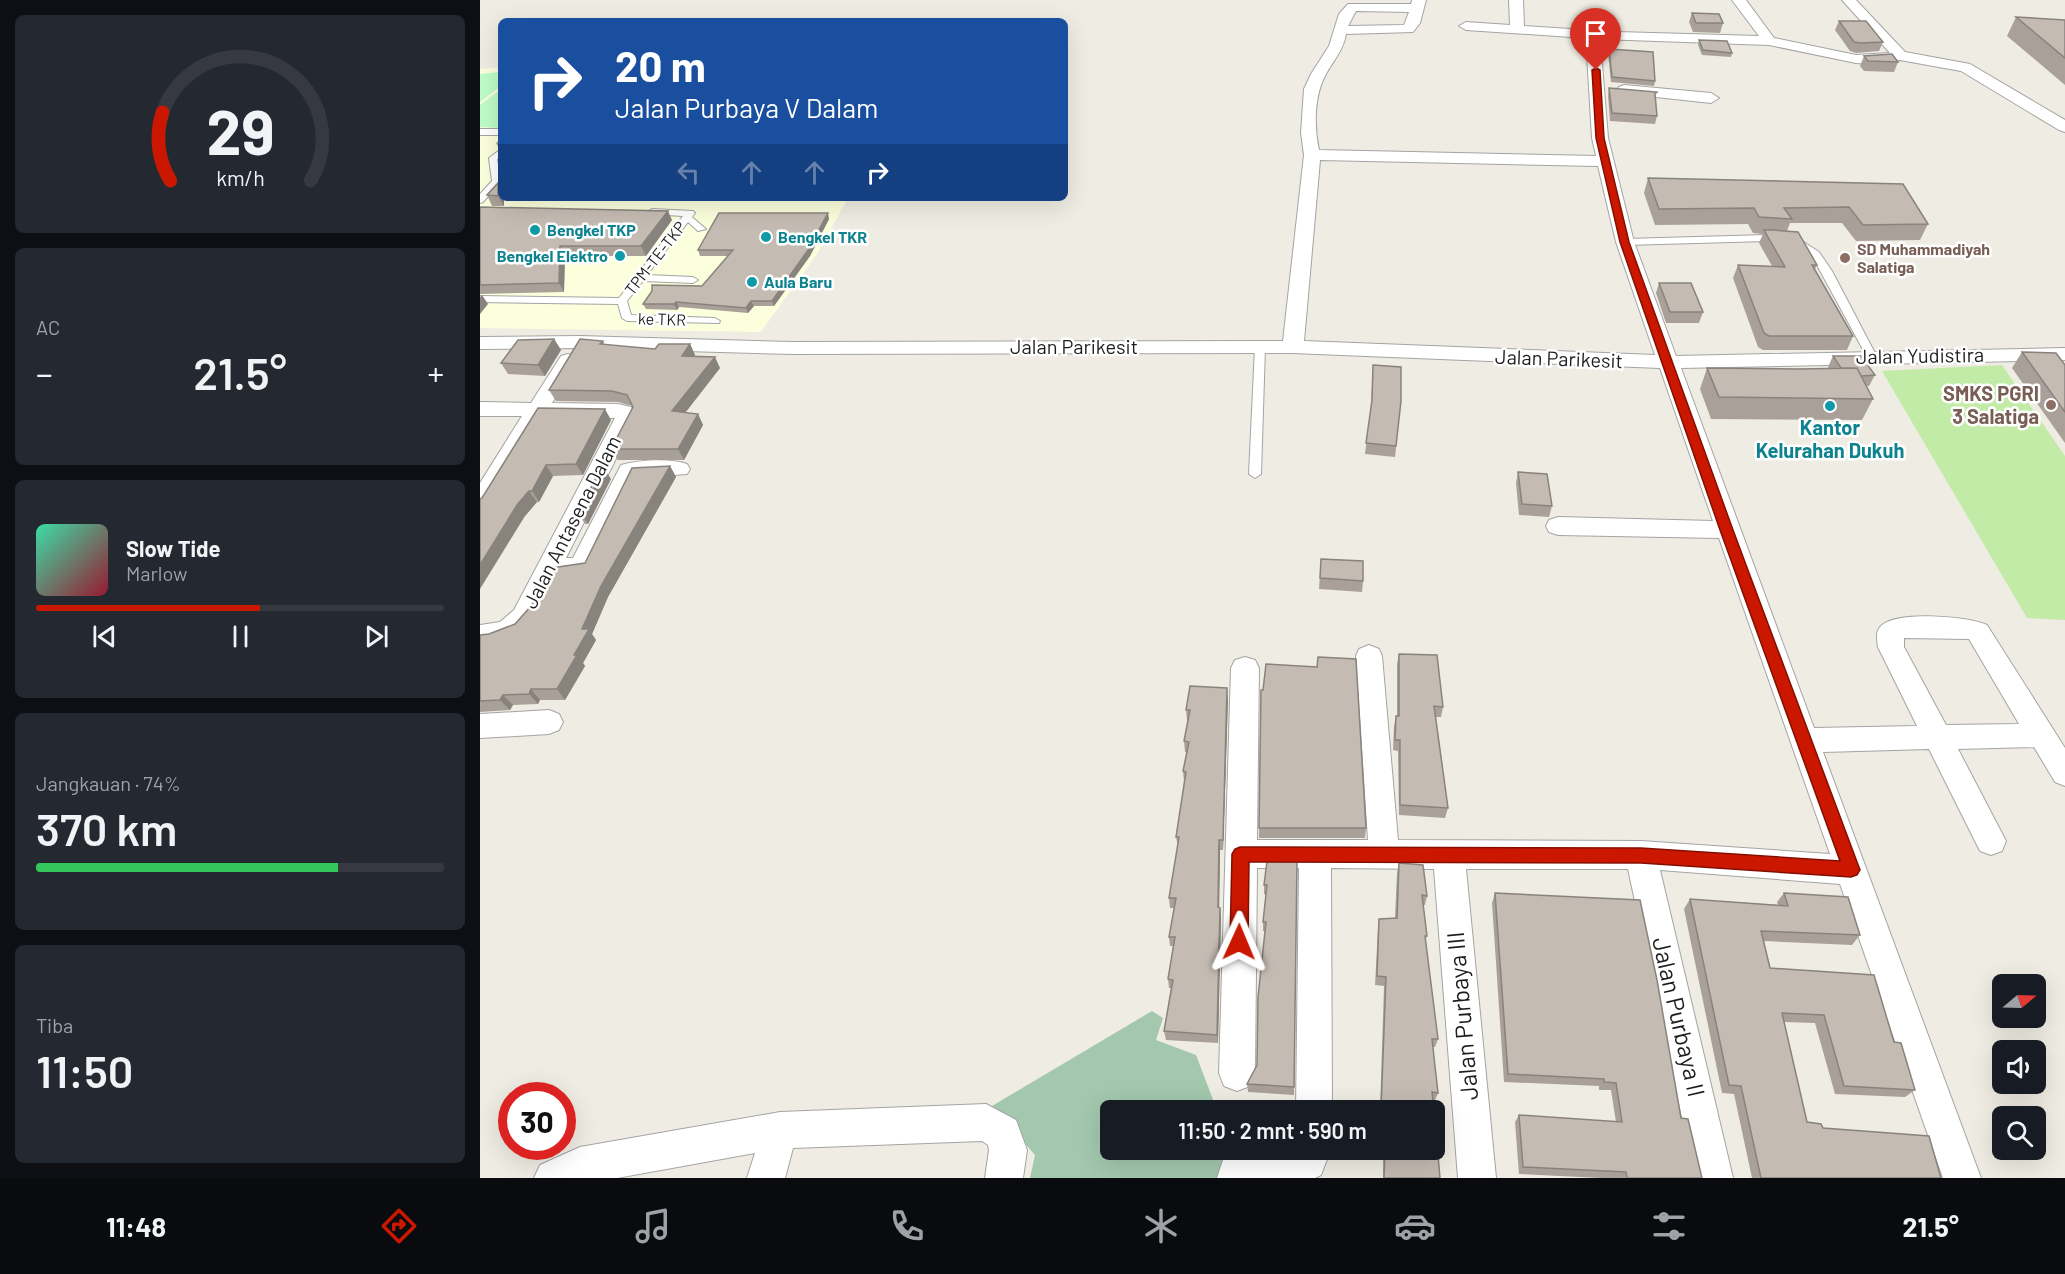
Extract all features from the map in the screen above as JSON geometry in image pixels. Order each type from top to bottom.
[{"type":"street","points":[[1516,0],[1518,29]]},
{"type":"street","points":[[1739,0],[1769,41]]},
{"type":"street","points":[[1849,0],[1900,56]]},
{"type":"street","points":[[1293,347],[1312,155],[1308,147],[1312,88],[1337,44],[1340,30],[1346,14],[1353,7],[1418,4],[1413,23],[1408,28],[1340,30]]},
{"type":"street","points":[[1466,26],[1769,41],[1856,59],[1871,60],[1900,56],[1965,67],[2065,127]]},
{"type":"street","points":[[1593,34],[1600,138],[1624,242],[1962,1178]]},
{"type":"street","points":[[1597,88],[1710,98]]},
{"type":"street","points":[[1312,155],[1605,161]]},
{"type":"street","points":[[480,502],[579,342]]},
{"type":"street","name":"Jalan Parikesit","points":[[480,343],[579,342],[793,348],[1293,347],[1667,362]]},
{"type":"street","name":"Jalan Yudistira","points":[[1667,362],[2065,354]]},
{"type":"street","points":[[480,409],[537,411]]},
{"type":"street","name":"Jalan Antasena Dalam","points":[[480,635],[503,633],[519,623],[598,471],[616,416],[537,411]]},
{"type":"street","points":[[598,471],[679,469]]},
{"type":"street","points":[[548,568],[581,567],[629,470]]},
{"type":"street","points":[[1558,526],[1727,530]]},
{"type":"street","points":[[1991,840],[1891,647],[1890,633],[1900,627],[1972,629],[1978,632],[2065,772]]},
{"type":"street","points":[[1369,656],[1384,855]]},
{"type":"street","points":[[1237,1073],[1245,668]]},
{"type":"street","points":[[480,726],[549,722]]},
{"type":"street","points":[[1804,740],[2042,735]]},
{"type":"street","points":[[1240,854],[1641,855],[1851,870]]},
{"type":"street","points":[[1314,1100],[1315,854]]},
{"type":"street","name":"Jalan Purbaya III","points":[[1449,855],[1477,1178]]},
{"type":"street","name":"Jalan Purbaya II","points":[[1641,855],[1714,1178]]},
{"type":"street","points":[[553,1178],[580,1166],[780,1130],[986,1122],[1003,1134],[1008,1150],[1004,1178]]},
{"type":"street","points":[[766,1178],[780,1130]]},
{"type":"street","points":[[1237,1173],[1308,1162],[1309,1160]]},
{"type":"lane","points":[[480,132],[498,132]]},
{"type":"lane","points":[[480,200],[497,181],[493,158],[498,154]]},
{"type":"lane","name":"TPM-TE-TKP","points":[[480,299],[622,301],[690,213],[644,212]]},
{"type":"lane","points":[[687,217],[701,229]]},
{"type":"lane","points":[[1624,242],[1767,238],[1796,241],[1806,246],[1822,262],[1872,357]]},
{"type":"lane","points":[[640,278],[693,280]]},
{"type":"lane","name":"ke TKR","points":[[622,301],[627,318],[715,321]]},
{"type":"lane","points":[[1255,474],[1260,347]]},
{"type":"shaded area","points":[[498,67],[498,201],[846,201],[817,254],[761,332],[480,328],[480,69]]},
{"type":"shaded area","points":[[1152,1011],[1163,1018],[1156,1040],[1196,1055],[1213,1100],[1100,1100],[1100,1160],[1231,1160],[1230,1178],[1030,1178],[1035,1155],[992,1106]]},
{"type":"green space","points":[[498,72],[498,88],[480,102],[480,74]]},
{"type":"green space","points":[[498,91],[498,128],[480,127],[480,105]]},
{"type":"green space","points":[[2002,365],[2065,456],[2065,620],[2027,618],[1882,371]]},
{"type":"building","points":[[1692,13],[1719,14],[1723,23],[1696,23]]},
{"type":"building","points":[[2016,17],[2065,20],[2065,58]]},
{"type":"building","points":[[1839,21],[1866,21],[1883,42],[1854,42]]},
{"type":"building","points":[[1699,40],[1727,41],[1732,53],[1703,50]]},
{"type":"building","points":[[1609,49],[1653,52],[1655,81],[1612,77]]},
{"type":"building","points":[[1892,54],[1898,62],[1868,61],[1864,56]]},
{"type":"building","points":[[1609,88],[1657,92],[1655,94],[1657,116],[1612,113]]},
{"type":"building","points":[[1648,178],[1903,184],[1928,224],[1863,225],[1849,207],[1784,208],[1792,219],[1759,217],[1754,208],[1659,209]]},
{"type":"building","points":[[498,183],[498,196],[487,195]]},
{"type":"building","points":[[480,207],[668,211],[641,246],[560,246],[559,283],[480,285]]},
{"type":"building","points":[[719,213],[828,213],[808,250],[772,301],[751,301],[746,308],[676,302],[674,304],[643,304],[652,291],[652,285],[702,286],[733,250],[698,250]]},
{"type":"building","points":[[1764,230],[1798,232],[1817,265],[1812,265],[1853,336],[1769,336],[1764,333],[1738,265],[1785,267]]},
{"type":"building","points":[[1659,283],[1691,283],[1703,312],[1670,312]]},
{"type":"building","points":[[554,339],[538,365],[501,363],[518,340]]},
{"type":"building","points":[[580,339],[603,341],[600,344],[655,349],[659,344],[690,344],[682,356],[715,357],[672,411],[698,414],[678,449],[611,449],[633,407],[627,395],[612,391],[549,390]]},
{"type":"building","points":[[2022,352],[2056,353],[2065,365],[2065,412]]},
{"type":"building","points":[[1833,356],[1861,356],[1875,375],[1861,376],[1857,368],[1841,368]]},
{"type":"building","points":[[1373,365],[1401,367],[1401,401],[1396,446],[1366,443],[1372,400]]},
{"type":"building","points":[[1707,368],[1857,368],[1873,399],[1719,397]]},
{"type":"building","points":[[538,408],[605,409],[576,464],[546,465],[532,491],[529,491],[517,505],[480,565],[480,499]]},
{"type":"building","points":[[670,466],[601,586],[582,629],[589,629],[557,689],[531,689],[529,694],[503,695],[500,700],[480,701],[480,635],[515,624],[531,606],[551,568],[585,563],[632,468]]},
{"type":"building","points":[[601,468],[604,468],[581,513],[578,513]]},
{"type":"building","points":[[1518,472],[1547,474],[1552,506],[1522,504]]},
{"type":"building","points":[[1321,559],[1363,561],[1363,581],[1320,578]]},
{"type":"building","points":[[1399,654],[1437,655],[1443,707],[1434,706],[1448,808],[1400,805],[1400,740],[1395,740],[1396,716],[1399,716]]},
{"type":"building","points":[[1318,657],[1356,659],[1366,828],[1259,828],[1261,690],[1263,690],[1266,664],[1317,667]]},
{"type":"building","points":[[1190,686],[1227,688],[1223,840],[1219,840],[1217,1035],[1164,1031],[1173,980],[1168,979],[1175,937],[1169,937],[1176,898],[1169,898],[1179,837],[1176,837],[1186,772],[1183,771],[1189,742],[1184,741],[1190,710],[1186,710]]},
{"type":"building","points":[[1267,861],[1297,861],[1294,1087],[1247,1084],[1257,1065],[1258,997],[1266,922],[1263,922]]},
{"type":"building","points":[[1399,863],[1423,865],[1427,896],[1422,895],[1427,936],[1425,936],[1438,1039],[1432,1039],[1438,1093],[1432,1092],[1433,1100],[1381,1100],[1386,977],[1377,976],[1379,919],[1397,918]]},
{"type":"building","points":[[1495,893],[1640,900],[1657,980],[1681,1118],[1688,1119],[1702,1178],[1627,1178],[1626,1172],[1523,1167],[1519,1115],[1622,1122],[1616,1083],[1604,1082],[1604,1079],[1508,1074]]},
{"type":"building","points":[[1784,893],[1848,897],[1860,935],[1761,931],[1770,968],[1874,975],[1894,1042],[1901,1043],[1915,1090],[1844,1086],[1824,1015],[1782,1013],[1807,1122],[1821,1124],[1823,1128],[1929,1136],[1941,1178],[1761,1178],[1741,1086],[1729,1085],[1690,899],[1788,906]]},
{"type":"building","points":[[1385,1160],[1438,1160],[1440,1178],[1384,1178]]},
{"type":"place","name":"Bengkel TKP","points":[[535,230]]},
{"type":"place","name":"Bengkel TKR","points":[[766,237]]},
{"type":"place","name":"Bengkel Elektro","points":[[620,256]]},
{"type":"place","name":"SD Muhammadiyah Salatiga","points":[[1845,258]]},
{"type":"place","name":"Aula Baru","points":[[752,282]]},
{"type":"place","name":"SMKS PGRI 3 Salatiga","points":[[2051,405]]},
{"type":"place","name":"Kantor Kelurahan Dukuh","points":[[1830,406]]},
{"type":"route","points":[[1239,942],[1240,854],[1641,855],[1851,870],[1624,242],[1600,138],[1596,70]]}]
